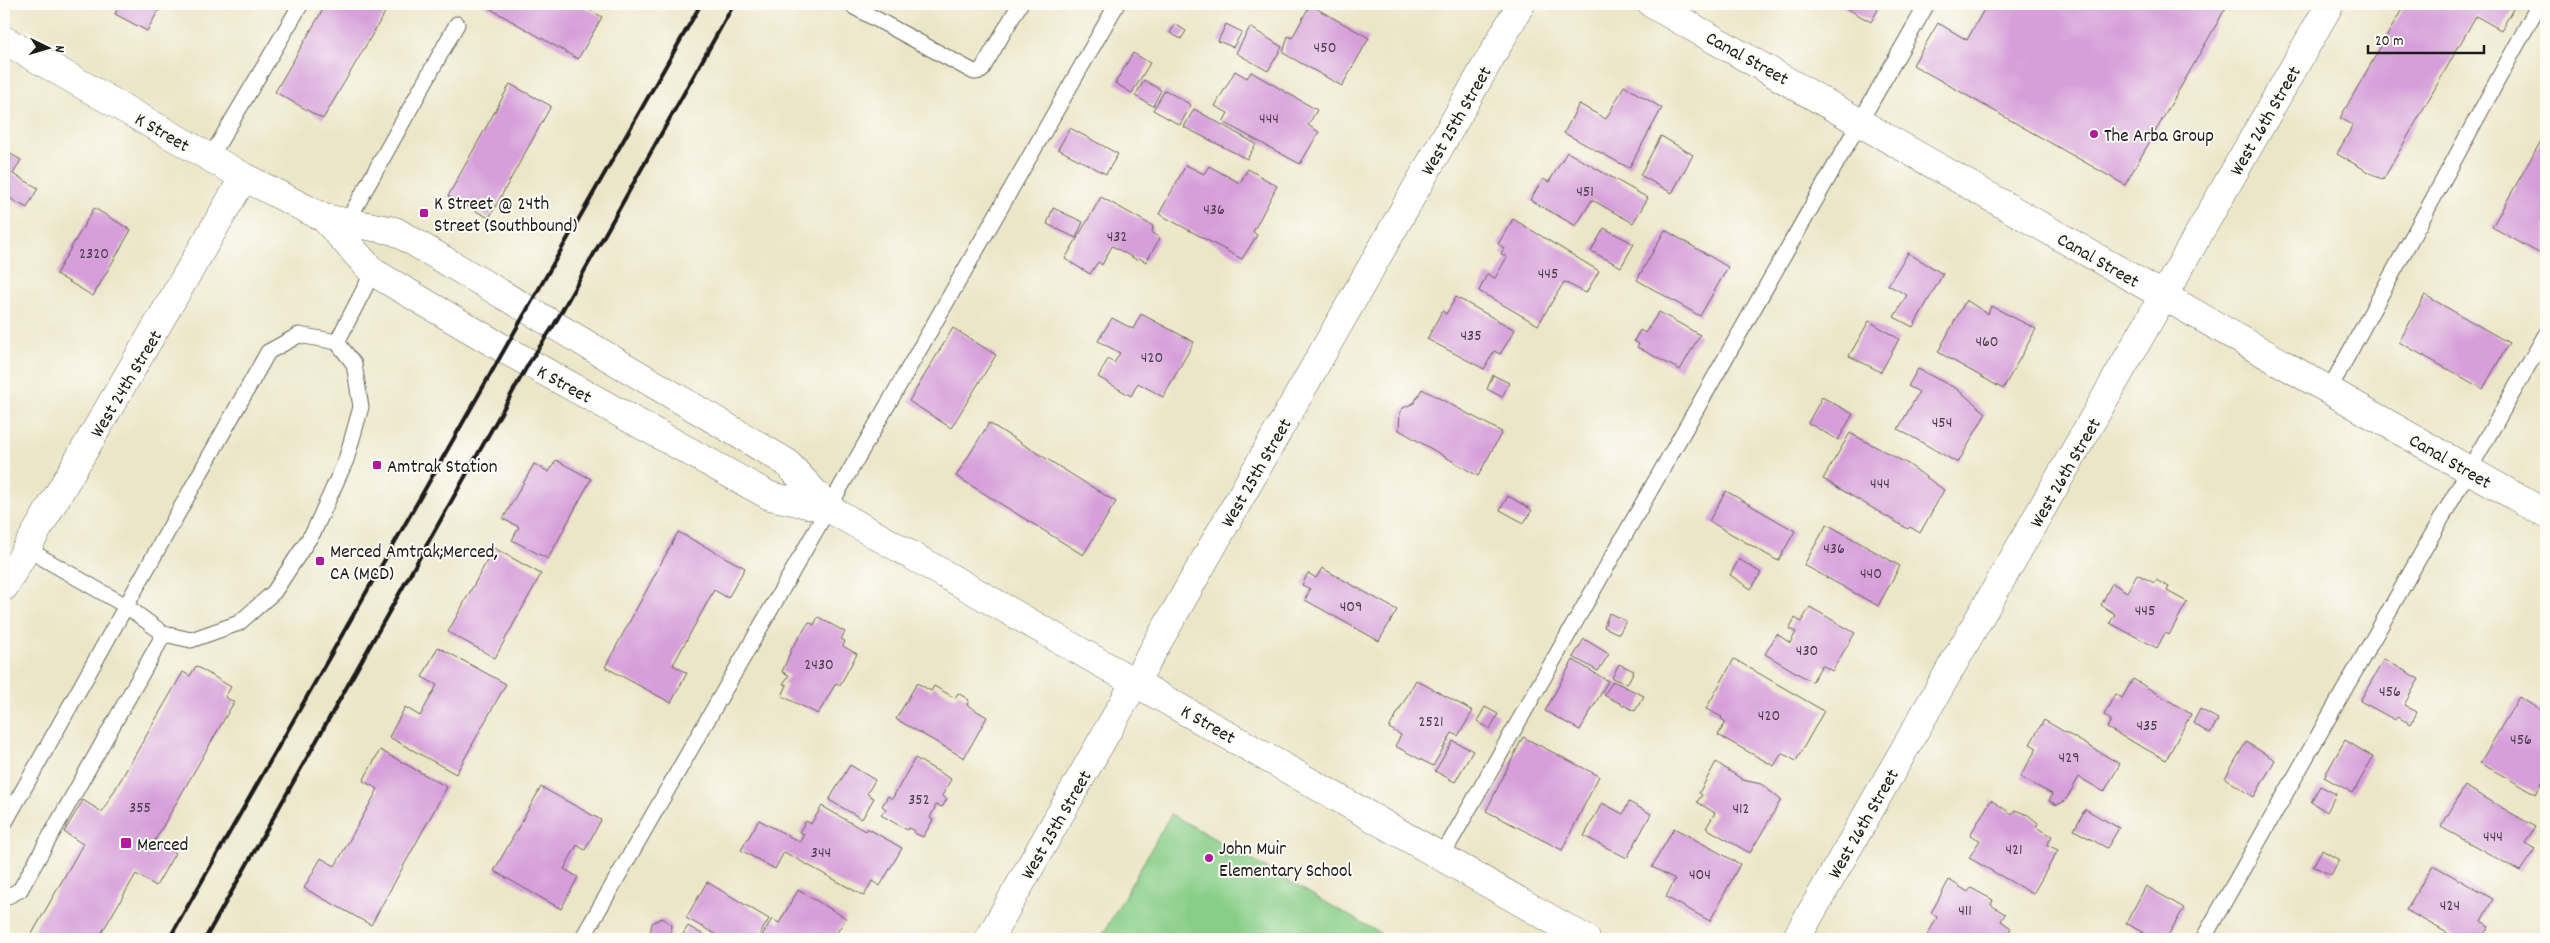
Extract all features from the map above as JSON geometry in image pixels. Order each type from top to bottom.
[{"type":"street","name":"West 25th Street","points":[[989,939],[1521,4]]},
{"type":"street","name":"Canal Street","points":[[1652,4],[1861,121],[2546,514]]},
{"type":"street","name":"West 26th Street","points":[[1796,939],[2330,4]]},
{"type":"street","name":"K Street","points":[[4,40],[244,177],[336,220],[395,231],[786,462],[830,509]]},
{"type":"street","name":"West 24th Street","points":[[4,588],[244,177]]},
{"type":"street","name":"K Street","points":[[336,220],[373,272],[504,349],[770,496],[830,509],[1136,681],[1586,939]]},
{"type":"lane","points":[[210,158],[301,4]]},
{"type":"lane","points":[[854,4],[854,7],[974,72],[981,71],[1020,4]]},
{"type":"lane","points":[[582,939],[830,509],[1116,4]]},
{"type":"lane","points":[[1442,856],[1927,4]]},
{"type":"lane","points":[[2329,390],[2539,4]]},
{"type":"lane","points":[[336,220],[457,24]]},
{"type":"lane","points":[[337,342],[373,272]]},
{"type":"lane","points":[[2204,939],[2546,334]]},
{"type":"lane","points":[[4,824],[126,606],[268,352],[299,335],[337,342],[354,364],[361,407],[346,460],[314,530],[274,592],[239,623],[191,640],[164,634],[126,606],[27,549]]},
{"type":"lane","points":[[4,898],[20,890],[164,634]]},
{"type":"green space","points":[[1171,814],[1390,939],[1100,939]]},
{"type":"building","points":[[120,4],[162,4],[147,31],[115,14]]},
{"type":"building","points":[[326,4],[390,4],[323,119],[275,92]]},
{"type":"building","points":[[482,4],[579,4],[602,17],[578,59]]},
{"type":"building","points":[[1838,4],[1881,4],[1871,22]]},
{"type":"building","name":"The Arba Group","points":[[1987,4],[2228,4],[2125,185],[1913,65],[1938,23],[1967,40]]},
{"type":"building","points":[[2405,4],[2516,4],[2501,30],[2476,16],[2383,180],[2337,154],[2353,125],[2340,118]]},
{"type":"building","points":[[1310,5],[1369,38],[1342,86],[1283,53],[1288,36],[1292,38]]},
{"type":"building","points":[[1175,24],[1186,31],[1181,39],[1170,33]]},
{"type":"building","points":[[1226,24],[1242,32],[1233,47],[1218,41]]},
{"type":"building","points":[[1250,27],[1282,47],[1268,71],[1236,53]]},
{"type":"building","points":[[1133,53],[1150,63],[1132,93],[1115,83]]},
{"type":"building","points":[[1235,71],[1247,78],[1251,72],[1317,110],[1308,125],[1319,132],[1300,164],[1223,122],[1228,113],[1215,106]]},
{"type":"building","points":[[1144,80],[1161,90],[1153,106],[1135,96]]},
{"type":"building","points":[[510,84],[551,106],[489,218],[448,196]]},
{"type":"building","points":[[1624,86],[1662,108],[1629,168],[1564,133],[1579,104],[1606,119]]},
{"type":"building","points":[[1165,90],[1191,105],[1180,125],[1153,110]]},
{"type":"building","points":[[1194,109],[1256,144],[1247,159],[1184,127]]},
{"type":"building","points":[[1070,128],[1118,154],[1106,174],[1058,149]]},
{"type":"building","points":[[2546,132],[2546,257],[2492,227]]},
{"type":"building","points":[[1661,136],[1693,155],[1672,193],[1640,175]]},
{"type":"building","points":[[4,150],[21,160],[13,174],[38,188],[27,208],[4,195]]},
{"type":"building","points":[[1567,152],[1648,198],[1633,223],[1592,200],[1576,226],[1530,200],[1543,179],[1549,182]]},
{"type":"building","points":[[1186,165],[1204,174],[1209,166],[1240,183],[1248,169],[1277,186],[1253,232],[1257,235],[1242,259],[1159,214]]},
{"type":"building","points":[[1101,197],[1153,226],[1152,233],[1160,238],[1146,262],[1139,258],[1137,260],[1112,246],[1102,265],[1098,262],[1090,274],[1065,259]]},
{"type":"building","points":[[94,208],[131,230],[93,296],[56,274]]},
{"type":"building","points":[[1053,208],[1083,222],[1076,238],[1047,224]]},
{"type":"building","points":[[1513,219],[1599,271],[1586,293],[1564,282],[1538,325],[1479,291],[1487,274],[1495,278],[1507,257],[1501,254],[1504,248],[1498,244]]},
{"type":"building","points":[[1604,228],[1634,244],[1621,267],[1591,251]]},
{"type":"building","points":[[1665,230],[1728,267],[1700,316],[1637,280]]},
{"type":"building","points":[[1908,253],[1943,274],[1913,327],[1894,317],[1907,295],[1888,285]]},
{"type":"building","points":[[2425,295],[2509,343],[2483,389],[2399,342]]},
{"type":"building","points":[[1456,297],[1515,330],[1500,354],[1494,351],[1484,369],[1427,339],[1442,311],[1446,314]]},
{"type":"building","points":[[1966,300],[1988,314],[1991,306],[2036,329],[2003,389],[1938,352]]},
{"type":"building","points":[[1659,312],[1700,335],[1680,370],[1637,347],[1639,344],[1634,341],[1640,330],[1645,333]]},
{"type":"building","points":[[1141,314],[1194,342],[1163,397],[1138,383],[1131,396],[1098,377],[1108,359],[1114,363],[1120,353],[1098,341],[1112,318],[1133,329]]},
{"type":"building","points":[[1869,321],[1899,339],[1881,372],[1849,356]]},
{"type":"building","points":[[953,328],[996,355],[951,428],[909,401]]},
{"type":"building","points":[[1918,369],[1957,389],[1986,413],[1958,463],[1898,429],[1919,392],[1908,386]]},
{"type":"building","points":[[1493,375],[1509,383],[1502,397],[1487,389]]},
{"type":"building","points":[[1422,389],[1502,432],[1478,476],[1399,430],[1400,412],[1403,408],[1414,403]]},
{"type":"building","points":[[1822,397],[1853,414],[1838,440],[1808,423]]},
{"type":"building","points":[[989,423],[1116,502],[1083,555],[956,476]]},
{"type":"building","points":[[1850,433],[1908,464],[1944,490],[1920,533],[1910,527],[1908,529],[1823,479]]},
{"type":"building","points":[[556,460],[591,479],[548,559],[512,540],[519,527],[503,519],[534,464],[549,472]]},
{"type":"building","points":[[1726,491],[1795,531],[1778,561],[1709,521]]},
{"type":"building","points":[[1508,496],[1532,510],[1524,523],[1500,510]]},
{"type":"building","points":[[1827,524],[1900,566],[1878,606],[1804,565]]},
{"type":"building","points":[[678,532],[745,568],[728,598],[714,590],[673,665],[687,673],[671,703],[605,667]]},
{"type":"building","points":[[494,548],[541,574],[495,658],[448,632]]},
{"type":"building","points":[[1739,559],[1761,573],[1751,589],[1730,575]]},
{"type":"building","points":[[1322,568],[1397,610],[1379,641],[1305,600],[1310,589],[1302,585],[1308,573],[1316,578]]},
{"type":"building","points":[[2137,574],[2154,583],[2156,580],[2169,587],[2167,591],[2187,602],[2169,635],[2165,633],[2157,648],[2110,623],[2115,614],[2101,605],[2112,583],[2127,592]]},
{"type":"building","points":[[1810,607],[1855,633],[1832,671],[1822,665],[1812,682],[1765,654],[1777,634],[1790,643],[1796,632],[1789,629],[1795,618],[1801,622]]},
{"type":"building","points":[[1609,613],[1626,621],[1619,634],[1604,627]]},
{"type":"building","points":[[818,617],[845,632],[841,639],[845,641],[843,646],[857,654],[840,685],[836,683],[818,714],[782,696],[787,685],[783,684],[789,675],[782,672],[792,648],[809,622],[814,625]]},
{"type":"building","points":[[1584,639],[1609,654],[1598,671],[1573,657]]},
{"type":"building","points":[[438,647],[506,684],[456,774],[389,737],[405,707],[420,716],[437,685],[422,677]]},
{"type":"building","points":[[1734,659],[1824,711],[1796,761],[1782,753],[1774,766],[1718,735],[1726,722],[1721,719],[1722,717],[1706,709]]},
{"type":"building","points":[[2384,659],[2419,679],[2404,705],[2417,712],[2411,724],[2397,717],[2395,720],[2360,701]]},
{"type":"building","points":[[1573,660],[1608,681],[1580,730],[1545,711]]},
{"type":"building","points":[[1619,664],[1634,671],[1627,684],[1612,678]]},
{"type":"building","points":[[196,666],[231,687],[225,697],[234,702],[154,842],[175,853],[156,886],[136,874],[98,939],[29,939],[83,844],[64,832],[83,800],[102,812],[183,672],[190,676]]},
{"type":"building","points":[[2133,679],[2191,714],[2166,760],[2107,728],[2111,720],[2104,715],[2115,694],[2122,698]]},
{"type":"building","points":[[1416,680],[1473,711],[1458,736],[1452,733],[1433,766],[1395,746],[1401,735],[1389,728]]},
{"type":"building","points":[[1613,681],[1644,696],[1635,711],[1604,695]]},
{"type":"building","points":[[917,683],[931,691],[934,686],[955,698],[958,693],[969,700],[967,705],[987,717],[964,758],[896,719]]},
{"type":"building","points":[[2519,697],[2546,713],[2546,785],[2542,783],[2536,794],[2480,763]]},
{"type":"building","points":[[1485,707],[1498,714],[1490,729],[1477,721]]},
{"type":"building","points":[[2200,709],[2218,719],[2210,734],[2193,723]]},
{"type":"building","points":[[2044,720],[2120,764],[2104,792],[2079,777],[2065,801],[2057,805],[2049,801],[2052,794],[2020,777],[2037,748],[2030,744]]},
{"type":"building","points":[[1523,737],[1599,776],[1562,850],[1486,811]]},
{"type":"building","points":[[2345,740],[2373,757],[2353,793],[2324,777]]},
{"type":"building","points":[[1453,741],[1473,751],[1455,782],[1435,771]]},
{"type":"building","points":[[2246,742],[2275,760],[2254,797],[2225,778]]},
{"type":"building","points":[[380,750],[447,787],[371,925],[304,888],[321,858],[335,866],[378,789],[363,781]]},
{"type":"building","points":[[915,758],[951,779],[942,796],[947,799],[942,807],[936,805],[930,818],[933,820],[923,837],[914,833],[915,831],[908,828],[907,830],[881,815],[886,809],[882,806],[888,796],[892,799]]},
{"type":"building","points":[[1716,762],[1743,780],[1761,784],[1781,800],[1750,853],[1706,828],[1715,813],[1697,802],[1702,795],[1699,793]]},
{"type":"building","points":[[850,765],[875,780],[867,794],[874,798],[862,819],[829,800]]},
{"type":"building","points":[[2320,786],[2336,794],[2327,812],[2311,802]]},
{"type":"building","points":[[2465,786],[2535,827],[2525,843],[2535,849],[2520,871],[2441,827]]},
{"type":"building","points":[[541,787],[601,820],[585,850],[577,845],[564,869],[578,877],[561,909],[494,871]]},
{"type":"building","points":[[1991,800],[2012,814],[2015,810],[2028,815],[2038,823],[2036,827],[2052,836],[2047,845],[2058,850],[2033,894],[1969,858],[1980,840],[1970,835]]},
{"type":"building","points":[[1629,802],[1651,814],[1627,858],[1584,836],[1602,803],[1623,814]]},
{"type":"building","points":[[822,806],[865,831],[867,828],[902,848],[880,886],[872,881],[864,896],[784,852],[775,869],[741,850],[759,820],[800,842],[804,834],[799,832],[806,821],[811,824]]},
{"type":"building","points":[[2085,809],[2119,828],[2107,848],[2074,830]]},
{"type":"building","points":[[1674,828],[1740,864],[1710,921],[1666,897],[1675,879],[1652,867]]},
{"type":"building","points":[[2322,850],[2339,860],[2331,875],[2313,866]]},
{"type":"building","points":[[2433,865],[2493,899],[2481,921],[2489,926],[2481,939],[2458,939],[2406,910]]},
{"type":"building","points":[[1949,880],[1968,892],[1971,888],[1993,900],[1991,905],[2005,914],[2001,921],[2011,928],[2005,939],[1933,939],[1927,936],[1937,917],[1931,913]]},
{"type":"building","points":[[707,882],[769,919],[757,939],[724,939],[686,918]]},
{"type":"building","points":[[2146,886],[2184,908],[2166,939],[2154,939],[2126,923]]},
{"type":"building","points":[[798,890],[846,918],[833,939],[766,939],[761,937],[772,919],[779,923]]},
{"type":"building","points":[[662,918],[672,925],[670,937],[656,939],[650,935],[652,923]]},
{"type":"building","points":[[688,926],[711,939],[680,939]]},
{"type":"railway","points":[[169,939],[701,4]]},
{"type":"railway","points":[[205,939],[529,363],[554,325],[734,4]]},
{"type":"place","name":"The Arba Group","points":[[2094,134]]},
{"type":"place","name":"K Street @ 24th Street (Southbound)","points":[[424,213]]},
{"type":"place","name":"Amtrak Station","points":[[377,465]]},
{"type":"place","name":"Merced Amtrak;Merced, CA (MCD)","points":[[320,561]]},
{"type":"place","name":"Merced","points":[[126,843]]},
{"type":"place","name":"John Muir Elementary School","points":[[1209,858]]}]
